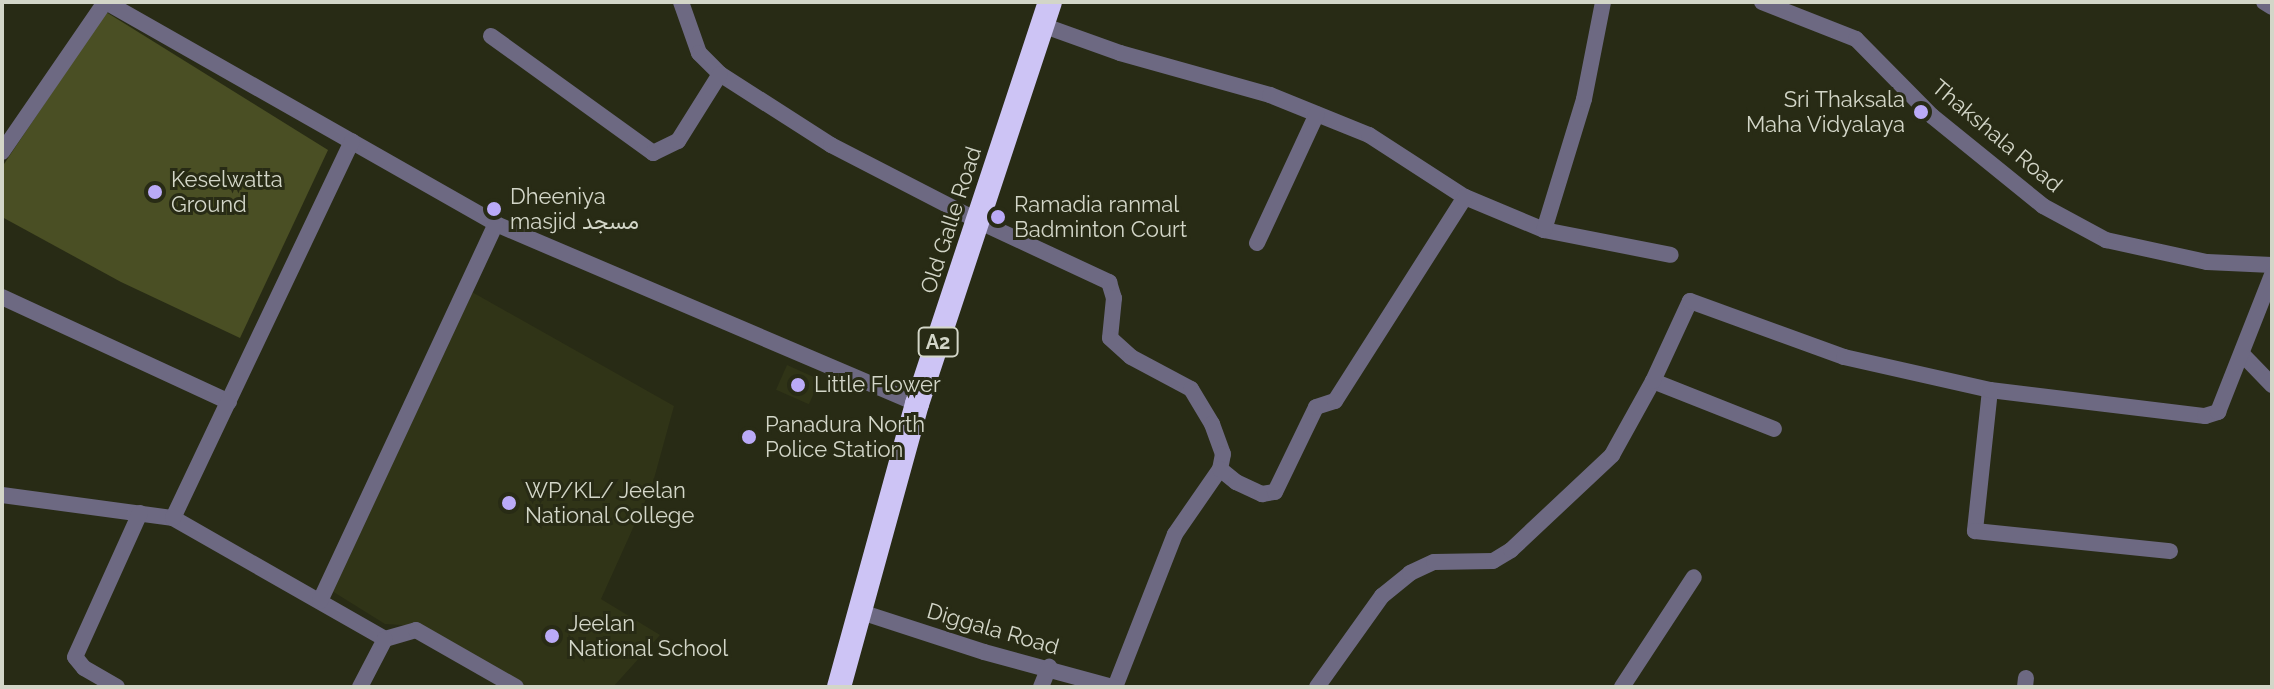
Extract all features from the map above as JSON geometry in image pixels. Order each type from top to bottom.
[{"type":"highway","name":"Old Galle Road","points":[[839,687],[917,404],[1046,14]]},
{"type":"street","points":[[2,152],[106,2],[496,224],[917,404]]},
{"type":"street","points":[[681,2],[699,53],[720,74],[831,145],[978,221],[1109,282],[1114,298],[1110,338],[1131,357],[1191,389],[1212,424],[1223,454],[1220,469],[1175,534],[1114,687]]},
{"type":"street","points":[[1544,230],[1584,99],[1603,2]]},
{"type":"street","name":"Thakshala Road","points":[[1762,2],[1796,8],[1856,39],[1932,116],[2043,206],[2106,240],[2207,262],[2272,265]]},
{"type":"street","points":[[2264,2],[2272,7]]},
{"type":"street","points":[[1046,14],[1120,53],[1270,95],[1317,114],[1398,150],[1465,197],[1544,230],[1671,255]]},
{"type":"street","points":[[491,36],[653,153],[678,141],[720,74]]},
{"type":"street","points":[[1257,243],[1317,114]]},
{"type":"street","points":[[173,518],[352,141]]},
{"type":"street","points":[[1220,469],[1236,482],[1262,494],[1275,492],[1316,407],[1335,401],[1465,197]]},
{"type":"street","points":[[320,601],[496,224]]},
{"type":"street","points":[[1317,687],[1382,596],[1410,573],[1434,562],[1493,561],[1511,550],[1612,455],[1653,381],[1690,301],[1844,357],[1990,390],[2205,416],[2218,412],[2272,275]]},
{"type":"street","points":[[2,297],[229,402]]},
{"type":"street","points":[[2243,355],[2272,385]]},
{"type":"street","points":[[1653,381],[1774,429]]},
{"type":"street","points":[[1990,390],[1975,531],[2170,551]]},
{"type":"street","points":[[2,495],[173,518],[385,639]]},
{"type":"street","points":[[117,687],[84,668],[75,657],[140,513]]},
{"type":"street","points":[[1622,687],[1694,577]]},
{"type":"street","name":"Diggala Road","points":[[861,612],[984,652],[1049,667],[1114,687]]},
{"type":"street","points":[[360,687],[385,639],[416,630],[516,687]]},
{"type":"street","points":[[1041,687],[1049,667]]},
{"type":"shaded area","name":"Keselwatta Ground","points":[[106,12],[328,150],[240,338],[121,282],[2,217],[2,167]]},
{"type":"shaded area","name":"WP/KL/ Jeelan National College","points":[[472,292],[674,406],[652,486],[601,599],[660,635],[613,687],[525,687],[418,626],[385,624],[332,591]]},
{"type":"shaded area","name":"Little Flower","points":[[787,365],[820,380],[809,404],[776,390]]},
{"type":"place","name":"Sri Thaksala Maha Vidyalaya","points":[[1921,112]]},
{"type":"place","name":"Keselwatta Ground","points":[[155,192]]},
{"type":"place","name":"Dheeniya masjid مسجد","points":[[494,209]]},
{"type":"place","name":"Ramadia ranmal Badminton Court","points":[[998,217]]},
{"type":"place","name":"Little Flower","points":[[798,385]]},
{"type":"place","name":"Panadura North Police Station","points":[[749,437]]},
{"type":"place","name":"WP/KL/ Jeelan National College","points":[[509,503]]},
{"type":"place","name":"Jeelan National School","points":[[552,636]]}]
